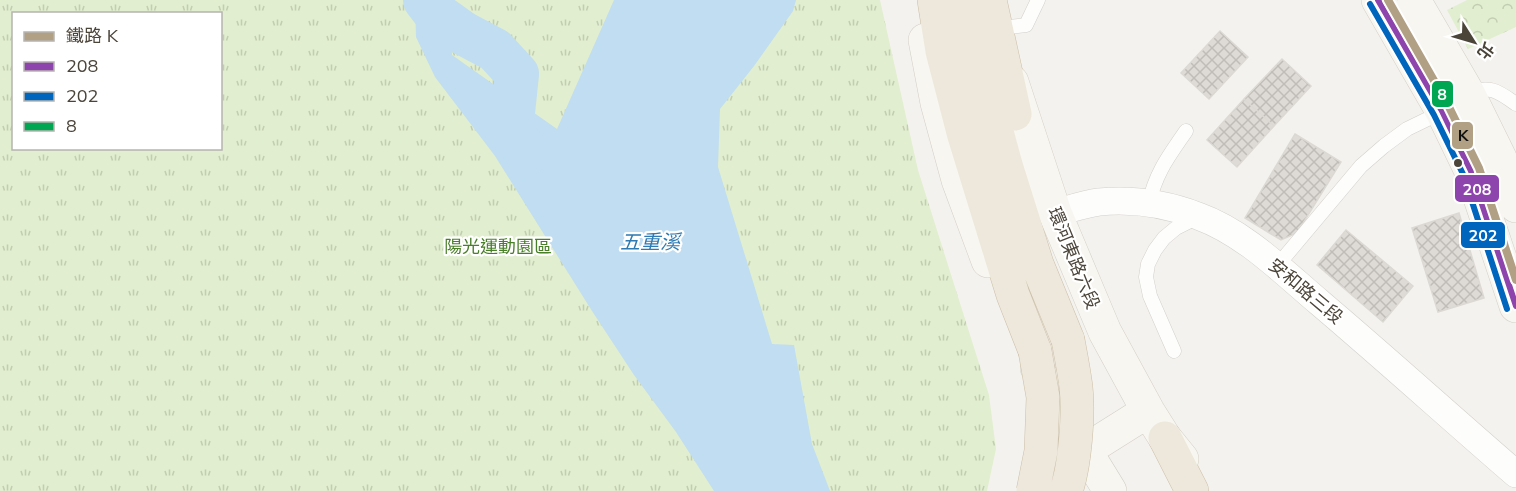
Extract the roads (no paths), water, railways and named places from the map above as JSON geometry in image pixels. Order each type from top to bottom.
[{"type":"highway","points":[[934,0],[942,51],[964,136],[1010,285],[1035,351]]},
{"type":"highway","points":[[949,0],[1022,272],[1043,396],[1041,451],[1033,491]]},
{"type":"highway","points":[[963,0],[1006,165],[1037,264],[1068,340]]},
{"type":"highway","points":[[996,9],[1010,98],[1061,282],[1076,389],[1076,424],[1071,476],[1066,491]]},
{"type":"highway","points":[[1157,425],[1192,491]]},
{"type":"main road","points":[[918,0],[937,103],[958,180],[994,276],[1050,393],[1110,491]]},
{"type":"main road","points":[[1378,0],[1500,158],[1516,206]]},
{"type":"main road","points":[[1414,0],[1455,102],[1471,171],[1516,306]]},
{"type":"main road","name":"環河東路六段","points":[[996,9],[1010,74],[1055,213],[1105,332],[1157,425],[1208,491]]},
{"type":"main road","points":[[1086,450],[1157,425]]},
{"type":"street","name":"安和路三段","points":[[1055,213],[1101,202],[1149,202],[1173,207],[1225,227],[1248,242],[1376,350],[1516,474]]},
{"type":"lane","points":[[996,9],[1026,26],[1038,0]]},
{"type":"lane","points":[[1277,266],[1361,166],[1407,129],[1480,89],[1492,89],[1516,104]]},
{"type":"lane","points":[[1149,202],[1158,173],[1186,131]]},
{"type":"lane","points":[[1174,351],[1150,296],[1146,278],[1148,264],[1164,238],[1176,228],[1199,216]]},
{"type":"water","name":"五重溪","points":[[415,0],[450,0],[452,55],[557,129],[614,0],[796,0],[793,11],[720,109],[718,167],[772,344],[794,345],[812,444],[830,491],[714,491],[592,311],[495,156],[435,77],[416,37]]},
{"type":"waterway","name":"五重溪","points":[[425,0],[435,13],[463,33],[495,50],[517,74],[511,132],[528,153]]},
{"type":"rail line","name":"K","points":[[1388,0],[1448,105],[1479,168],[1516,280]]},
{"type":"park label","name":"陽光運動園區","points":[[498,246]]}]
